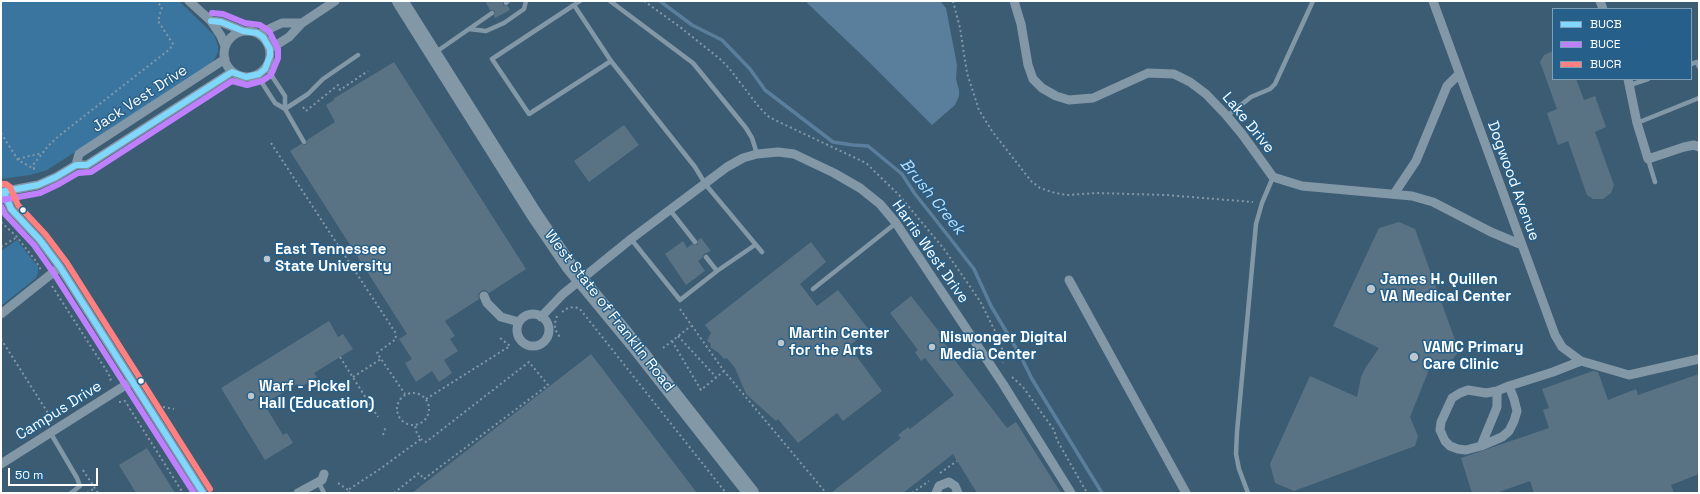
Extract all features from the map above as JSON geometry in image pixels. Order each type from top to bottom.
[{"type":"highway","name":"West State of Franklin Road","points":[[400,1],[534,214],[570,267],[582,280],[751,493]]},
{"type":"street","points":[[189,1],[211,21],[221,36],[225,46],[225,59],[232,72],[246,77],[257,75],[266,67],[270,56],[270,49],[267,42],[258,34],[250,31],[243,31],[221,22],[211,21]]},
{"type":"street","points":[[270,49],[289,37],[302,23],[335,1]]},
{"type":"street","name":"Lake Drive","points":[[1014,1],[1028,65],[1033,79],[1042,88],[1068,100],[1080,100],[1093,98],[1148,73],[1174,74],[1190,82],[1206,94],[1227,116],[1258,154],[1273,177],[1302,186],[1412,196],[1433,202],[1491,232],[1522,245]]},
{"type":"street","name":"Dogwood Avenue","points":[[1433,1],[1555,335],[1562,346],[1581,361]]},
{"type":"street","points":[[258,34],[282,23],[302,23]]},
{"type":"street","points":[[225,46],[231,37],[243,31]]},
{"type":"street","name":"Jack Vest Drive","points":[[76,165],[79,154],[225,59]]},
{"type":"street","name":"Jack Vest Drive","points":[[3,192],[38,185],[56,177],[76,165],[87,166],[232,72]]},
{"type":"street","points":[[1394,194],[1416,160],[1448,86],[1459,74]]},
{"type":"street","points":[[1629,82],[1637,123],[1648,159],[1684,146],[1699,147]]},
{"type":"street","name":"Harris West Drive","points":[[541,317],[564,294],[632,239],[706,185],[727,167],[743,158],[757,154],[778,152],[794,154],[812,161],[860,188],[880,204],[896,223],[1003,384],[1071,493]]},
{"type":"street","points":[[3,192],[11,209],[40,240],[60,267],[203,493]]},
{"type":"street","points":[[1,314],[60,267]]},
{"type":"street","points":[[1069,280],[1186,493]]},
{"type":"street","points":[[484,296],[487,303],[501,317],[520,322]]},
{"type":"street","points":[[537,315],[541,317],[548,325],[549,330],[545,340],[536,346],[526,345],[519,337],[517,327],[527,316],[537,315]]},
{"type":"street","points":[[1509,386],[1517,411],[1509,431],[1502,437],[1466,450],[1450,446],[1445,441],[1440,430],[1441,422],[1452,398],[1468,390],[1486,393],[1497,391],[1509,386],[1553,372],[1581,361],[1628,375],[1699,359]]},
{"type":"street","name":"Campus Drive","points":[[1,464],[132,381]]},
{"type":"street","points":[[1480,446],[1497,407],[1497,391]]},
{"type":"street","points":[[298,493],[321,478]]},
{"type":"street","points":[[936,493],[939,486],[949,482],[955,486],[958,493]]},
{"type":"lane","points":[[469,29],[486,31],[504,24],[524,9],[526,1]]},
{"type":"lane","points":[[580,1],[492,59],[529,114],[611,61]]},
{"type":"lane","points":[[610,1],[692,62],[746,128],[752,138],[757,154]]},
{"type":"lane","points":[[1227,116],[1251,97],[1270,90],[1275,84],[1313,1]]},
{"type":"lane","points":[[574,5],[611,61],[695,167],[706,185],[762,252]]},
{"type":"lane","points":[[433,54],[492,13]]},
{"type":"lane","points":[[284,109],[308,94],[323,79],[358,55]]},
{"type":"lane","points":[[1692,64],[1697,62],[1699,67]]},
{"type":"lane","points":[[266,67],[285,96],[284,109]]},
{"type":"lane","points":[[257,75],[275,103],[284,109],[304,142]]},
{"type":"lane","points":[[1629,82],[1642,80]]},
{"type":"lane","points":[[1637,123],[1699,98]]},
{"type":"lane","points":[[1648,159],[1655,182]]},
{"type":"lane","points":[[1248,493],[1239,469],[1236,454],[1256,224],[1262,203],[1273,177]]},
{"type":"lane","points":[[670,210],[695,242]]},
{"type":"lane","points":[[813,289],[896,223]]},
{"type":"lane","points":[[632,239],[680,300],[717,271],[755,245]]},
{"type":"lane","points":[[706,257],[717,271]]},
{"type":"lane","points":[[50,432],[77,478],[80,486],[71,493]]},
{"type":"lane","points":[[321,478],[324,493]]},
{"type":"path","points":[[1,133],[18,160],[34,169],[33,165],[49,145],[60,135],[170,49],[173,44],[158,21],[162,7],[156,1]]},
{"type":"path","points":[[953,1],[960,28],[967,73],[979,110],[1005,148],[1031,181],[1040,188],[1055,194],[1068,195],[1096,193],[1166,195],[1262,203]]},
{"type":"path","points":[[303,107],[306,111],[338,85],[340,90],[368,71]]},
{"type":"path","points":[[271,144],[395,332],[396,340],[377,352],[405,394]]},
{"type":"path","points":[[18,160],[42,154]]},
{"type":"path","points":[[1,222],[17,237],[35,260],[41,272]]},
{"type":"path","points":[[1,247],[17,237]]},
{"type":"path","points":[[34,287],[51,284],[54,287],[111,379],[108,386]]},
{"type":"path","points":[[561,339],[555,329],[557,316],[568,308],[575,307],[580,309],[726,493]]},
{"type":"path","points":[[680,309],[724,371],[826,493]]},
{"type":"path","points":[[663,348],[691,326]]},
{"type":"path","points":[[678,336],[716,377]]},
{"type":"path","points":[[426,399],[510,346],[499,337]]},
{"type":"path","points":[[1,339],[53,422],[59,418]]},
{"type":"path","points":[[672,341],[701,390],[724,371]]},
{"type":"path","points":[[340,357],[378,417]]},
{"type":"path","points":[[353,377],[381,358]]},
{"type":"path","points":[[394,493],[419,473],[424,479],[548,385],[529,362],[426,442],[421,439],[415,425]]},
{"type":"path","points":[[415,392],[426,399],[429,406],[427,417],[423,421],[415,425],[408,424],[403,421],[397,412],[398,402],[405,394],[415,392]]},
{"type":"path","points":[[117,402],[125,401],[183,493]]},
{"type":"path","points":[[163,407],[174,409]]},
{"type":"path","points":[[383,435],[386,426]]},
{"type":"path","points":[[348,490],[380,470],[421,439]]},
{"type":"path","points":[[82,469],[98,493]]},
{"type":"path","points":[[338,483],[350,493]]},
{"type":"path","points":[[87,493],[94,488]]},
{"type":"shaded area","points":[[1,1],[179,1],[214,35],[218,46],[218,52],[209,66],[47,170],[30,175],[1,179]]},
{"type":"shaded area","points":[[805,1],[940,1],[946,8],[957,65],[956,79],[959,96],[955,105],[932,125]]},
{"type":"shaded area","points":[[17,240],[38,267],[38,273],[36,278],[1,306],[1,251]]},
{"type":"building","points":[[485,1],[503,1],[503,5],[508,6],[510,10],[495,18],[495,11],[490,10]]},
{"type":"building","points":[[1552,51],[1552,80],[1576,80],[1584,100],[1595,96],[1606,127],[1595,132],[1614,185],[1611,193],[1603,199],[1593,199],[1587,195],[1568,141],[1558,145],[1547,113],[1557,109],[1540,62],[1544,55]]},
{"type":"building","points":[[394,62],[526,269],[489,293],[485,290],[481,291],[478,295],[479,299],[445,321],[455,336],[450,339],[458,351],[444,360],[452,373],[439,382],[432,371],[416,382],[405,363],[412,359],[399,339],[407,334],[290,151],[301,144],[306,145],[307,140],[335,122],[326,105],[334,100],[333,99]]},
{"type":"building","points":[[624,125],[639,145],[589,182],[574,161]]},
{"type":"building","name":"VAMC Primary Care Clinic","points":[[1399,222],[1415,229],[1459,351],[1453,359],[1430,367],[1410,417],[1418,436],[1415,446],[1294,491],[1275,483],[1270,464],[1310,376],[1357,397],[1361,377],[1379,348],[1333,326],[1379,228]]},
{"type":"building","points":[[701,238],[711,251],[704,254],[698,261],[705,271],[686,285],[665,254],[683,241],[687,248],[692,244],[697,245],[698,240]]},
{"type":"building","name":"Martin Center for the Arts","points":[[811,242],[826,262],[800,284],[817,306],[838,290],[869,330],[849,346],[882,391],[843,421],[837,413],[798,443],[778,419],[776,421],[746,394],[735,368],[727,358],[724,359],[719,353],[710,347],[711,344],[707,341],[711,333],[705,325]]},
{"type":"building","points":[[911,296],[940,333],[938,335],[952,353],[950,354],[1007,428],[1016,422],[1061,493],[977,493],[953,454],[903,493],[831,493],[901,438],[898,435],[908,427],[910,429],[954,395],[925,358],[921,361],[915,352],[918,350],[890,313]]},
{"type":"building","name":"Warf - Pickel Hall (Education)","points":[[329,321],[338,337],[343,334],[353,349],[314,373],[317,377],[299,388],[297,384],[264,404],[283,435],[287,433],[293,443],[265,460],[221,388]]},
{"type":"building","points":[[591,354],[697,493],[412,493]]},
{"type":"building","points":[[1593,371],[1598,372],[1608,400],[1636,389],[1638,395],[1699,374],[1699,474],[1671,485],[1674,493],[1534,493],[1530,481],[1496,493],[1472,493],[1461,458],[1549,428],[1543,410],[1549,408],[1542,389]]},
{"type":"building","points":[[147,448],[175,493],[136,493],[119,465]]},
{"type":"waterway","name":"Brush Creek","points":[[660,1],[692,25],[722,40],[750,69],[765,90],[833,142],[868,146],[902,174],[915,194],[974,269],[991,306],[1019,353],[1032,379],[1102,493]]},
{"type":"transit line","name":"BUCE","points":[[2,200],[40,193],[78,173],[91,172],[232,81],[247,85],[262,81],[271,75],[278,58],[278,49],[269,31],[260,25],[245,23],[223,14],[212,13]]},
{"type":"transit line","name":"BUCB","points":[[1,192],[38,185],[56,177],[76,165],[87,165],[232,72],[246,77],[259,74],[265,69],[270,56],[270,49],[263,37],[257,33],[243,31],[221,22],[211,21]]},
{"type":"transit line","name":"BUCR","points":[[1,184],[6,184],[10,187],[18,205],[46,235],[67,263],[210,489]]},
{"type":"transit line","name":"BUCB","points":[[4,192],[11,209],[40,240],[60,267],[203,493]]},
{"type":"transit line","name":"BUCE","points":[[1,206],[5,214],[34,245],[53,272],[194,493]]},
{"type":"place","name":"East Tennessee State University","points":[[267,259]]},
{"type":"place","name":"James H. Quillen VA Medical Center","points":[[1371,289]]},
{"type":"place","name":"Martin Center for the Arts","points":[[781,343]]},
{"type":"place","name":"Niswonger Digital Media Center","points":[[932,347]]},
{"type":"place","name":"VAMC Primary Care Clinic","points":[[1414,357]]},
{"type":"place","name":"Warf - Pickel Hall (Education)","points":[[251,396]]}]
